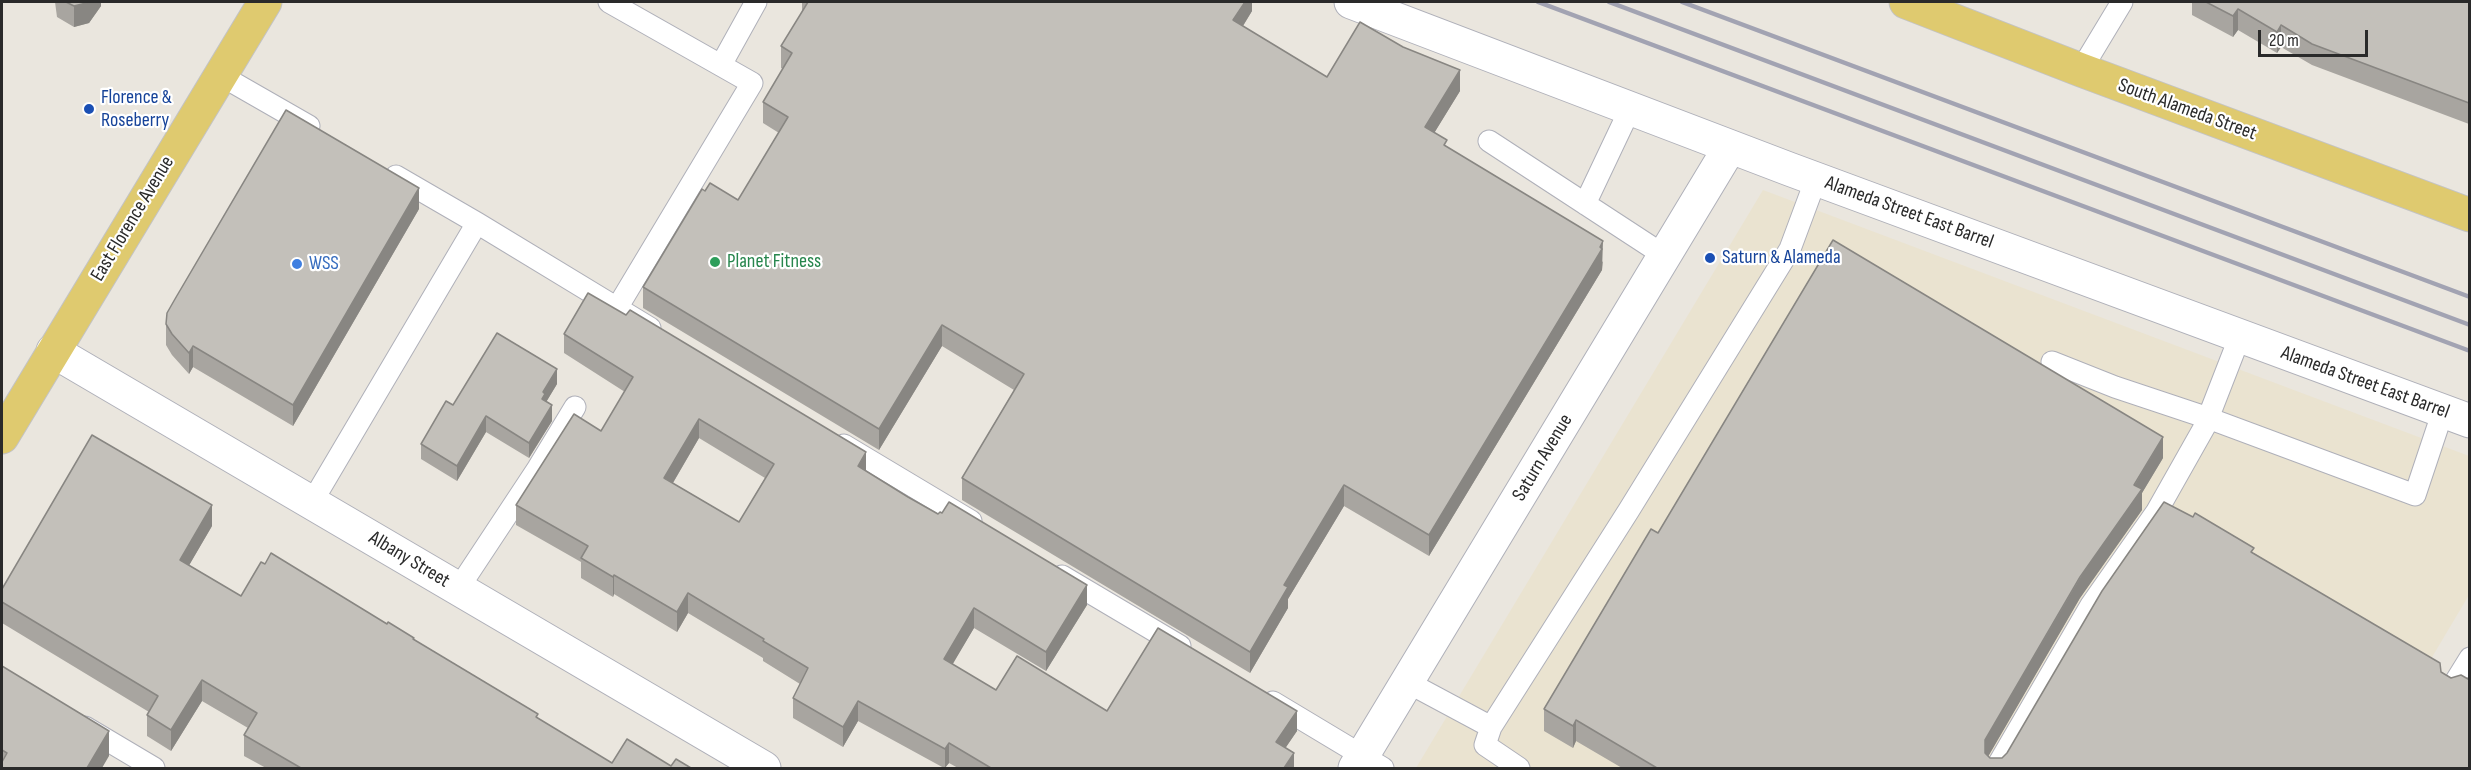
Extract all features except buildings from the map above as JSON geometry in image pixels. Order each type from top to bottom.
[{"type":"main road","name":"East Florence Avenue","points":[[2,435],[265,2]]},
{"type":"main road","name":"South Alameda Street","points":[[1906,2],[2080,70],[2469,215]]},
{"type":"street","name":"Alameda Street East Barrel","points":[[1351,2],[1730,147],[2456,416]]},
{"type":"street","name":"Saturn Avenue","points":[[1367,764],[1407,682],[1730,147]]},
{"type":"street","name":"Albany Street","points":[[53,351],[764,768]]},
{"type":"lane","points":[[609,2],[752,83],[617,308]]},
{"type":"lane","points":[[721,65],[756,2]]},
{"type":"lane","points":[[2080,70],[2122,2]]},
{"type":"lane","points":[[220,75],[327,137]]},
{"type":"lane","points":[[1585,204],[1630,109]]},
{"type":"lane","points":[[1490,141],[1665,256]]},
{"type":"lane","points":[[377,166],[477,223],[668,339]]},
{"type":"lane","points":[[1520,768],[1485,745],[1491,727],[1629,510],[1790,249],[1816,179]]},
{"type":"lane","points":[[312,502],[477,223]]},
{"type":"lane","points":[[1996,768],[2091,605],[2157,511],[2208,418],[2240,336]]},
{"type":"lane","points":[[2052,363],[2415,495],[2456,416]]},
{"type":"lane","points":[[458,589],[538,468],[575,407]]},
{"type":"lane","points":[[831,437],[985,529]]},
{"type":"lane","points":[[1046,566],[1199,658]]},
{"type":"lane","points":[[2452,687],[2469,658]]},
{"type":"lane","points":[[1407,682],[1491,727]]},
{"type":"lane","points":[[1260,695],[1367,764]]},
{"type":"lane","points":[[73,720],[154,768]]},
{"type":"shaded area","points":[[1763,190],[2469,456],[2469,595],[2366,768],[1416,768]]},
{"type":"railway","points":[[1538,2],[2470,351]]},
{"type":"railway","points":[[1609,2],[2470,325]]},
{"type":"railway","points":[[1682,2],[2470,297]]},
{"type":"place","name":"Florence & Roseberry","points":[[89,109]]},
{"type":"place","name":"Saturn & Alameda","points":[[1710,258]]},
{"type":"place","name":"Planet Fitness","points":[[715,262]]},
{"type":"place","name":"WSS","points":[[297,264]]}]
